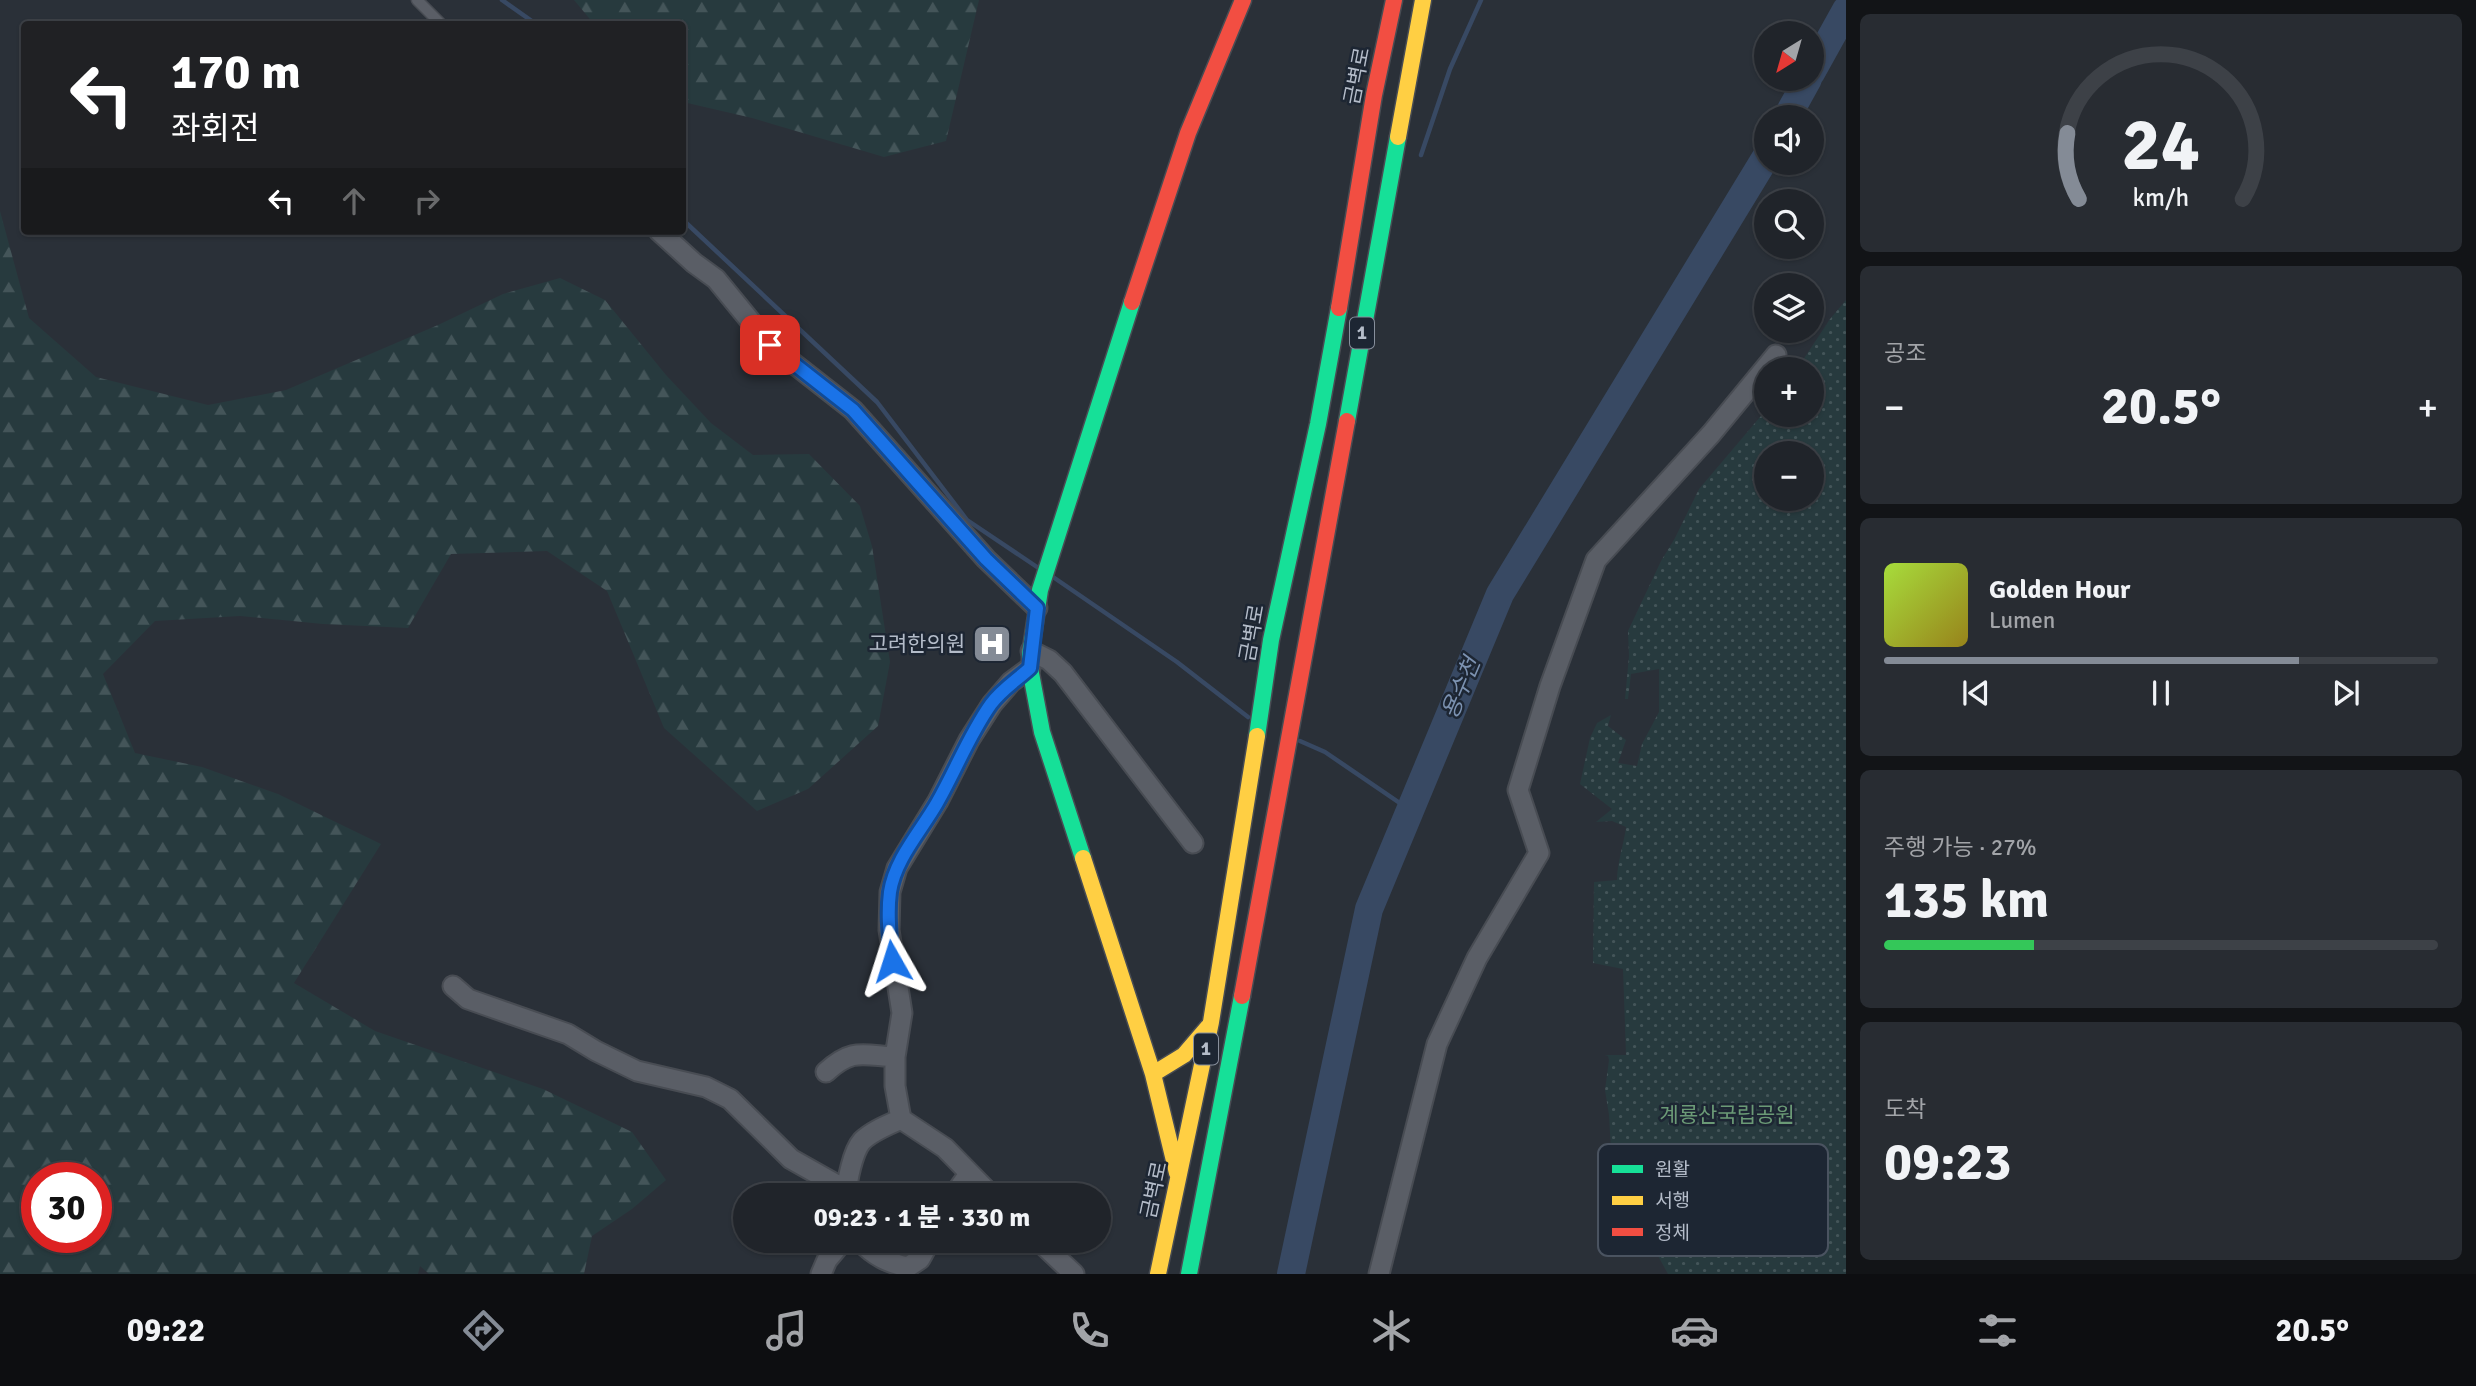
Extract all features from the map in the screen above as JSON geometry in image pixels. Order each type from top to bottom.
[{"type":"main road","points":[[1208,1183],[1178,1177],[1153,1074],[1042,732],[1031,659],[1038,599],[1055,544],[1188,133],[1243,0]]},
{"type":"main road","name":"금벽로","points":[[1158,1274],[1211,1022],[1270,640],[1320,411],[1374,95],[1394,0]]},
{"type":"main road","name":"1","points":[[1189,1274],[1272,839],[1423,0]]},
{"type":"main road","points":[[1153,1074],[1175,1063],[1196,1045],[1211,1022]]},
{"type":"street","points":[[663,235],[716,279],[770,345],[853,410],[986,559],[1038,599]]},
{"type":"street","points":[[1379,1274],[1437,1044],[1477,958],[1539,853],[1518,790],[1550,686],[1596,560],[1711,434],[1776,355]]},
{"type":"street","points":[[978,1183],[945,1148],[901,1119],[895,1086],[895,1057],[902,1013],[889,930],[890,892],[897,868],[938,801],[969,740],[992,704],[1031,659],[1049,660],[1063,673],[1193,843]]},
{"type":"street","points":[[453,986],[468,999],[568,1034],[596,1052],[637,1070],[706,1087],[730,1098],[791,1159],[831,1183]]},
{"type":"street","points":[[826,1072],[841,1058],[854,1054],[895,1057]]},
{"type":"street","points":[[849,1183],[860,1143],[875,1131],[901,1119]]},
{"type":"street","points":[[963,1183],[969,1174]]},
{"type":"street","points":[[821,1274],[833,1253]]},
{"type":"street","points":[[874,1253],[889,1263],[908,1267],[920,1259],[923,1253]]},
{"type":"street","points":[[1052,1253],[1074,1274]]},
{"type":"lane","points":[[417,0],[438,21]]},
{"type":"green space","points":[[574,0],[979,0],[946,141],[884,157],[752,118],[686,103],[686,21],[592,21]]},
{"type":"green space","points":[[0,211],[29,318],[96,377],[208,405],[286,390],[503,294],[560,278],[605,300],[666,375],[711,423],[753,455],[809,454],[860,506],[872,546],[890,662],[878,726],[808,789],[757,811],[664,728],[607,591],[547,551],[451,554],[408,628],[240,616],[155,621],[103,674],[135,753],[202,767],[278,794],[381,844],[294,983],[375,1031],[543,1089],[632,1132],[666,1180],[632,1209],[592,1236],[584,1274],[429,1274],[420,1266],[418,1274],[0,1274]]},
{"type":"green space","name":"계룡산국립공원","points":[[1846,300],[1846,1274],[1668,1274],[1658,1256],[1828,1256],[1828,1144],[1611,1144],[1605,1090],[1609,1060],[1605,1055],[1626,1055],[1623,969],[1593,963],[1594,882],[1617,880],[1626,827],[1612,821],[1596,822],[1612,809],[1580,784],[1590,738],[1597,723],[1611,715],[1608,726],[1626,740],[1618,763],[1637,766],[1642,744],[1659,712],[1659,669],[1631,674],[1628,699],[1625,699],[1629,656],[1628,631],[1699,489],[1754,424],[1754,427],[1824,427],[1824,357],[1805,357],[1814,343],[1824,343],[1824,328]]},
{"type":"waterway","points":[[502,0],[532,21]]},
{"type":"waterway","points":[[1421,155],[1450,69],[1481,0]]},
{"type":"waterway","name":"용수천","points":[[1824,50],[1846,10]]},
{"type":"waterway","name":"용수천","points":[[1794,105],[1801,91]]},
{"type":"waterway","name":"용수천","points":[[1291,1274],[1369,909],[1500,594],[1755,175]]},
{"type":"waterway","points":[[686,223],[877,402],[967,520],[1037,567]]},
{"type":"waterway","points":[[1053,577],[1177,662],[1248,717]]},
{"type":"waterway","points":[[1300,741],[1325,752],[1410,810]]},
{"type":"traffic: fast","points":[[1347,421],[1398,137]]},
{"type":"traffic: fast","points":[[1083,858],[1042,732],[1030,655],[1040,590],[1132,302]]},
{"type":"traffic: fast","points":[[1257,736],[1271,640],[1318,424],[1339,308]]},
{"type":"traffic: fast","points":[[1189,1274],[1242,996]]},
{"type":"traffic: slow","points":[[1398,137],[1423,0]]},
{"type":"traffic: slow","points":[[1158,1274],[1211,1022],[1257,736]]},
{"type":"traffic: slow","points":[[1083,858],[1153,1074],[1177,1173]]},
{"type":"traffic: slow","points":[[1153,1074],[1184,1055],[1208,1027]]},
{"type":"traffic: jam","points":[[1132,302],[1188,133],[1243,0]]},
{"type":"traffic: jam","points":[[1339,308],[1374,95],[1394,0]]},
{"type":"traffic: jam","points":[[1242,996],[1347,421]]},
{"type":"place","name":"고려한의원","points":[[992,644]]},
{"type":"route","points":[[770,345],[853,410],[986,559],[1037,608],[1033,624],[1030,668],[1011,682],[992,704],[897,868],[890,892],[889,930],[892,961]]}]
